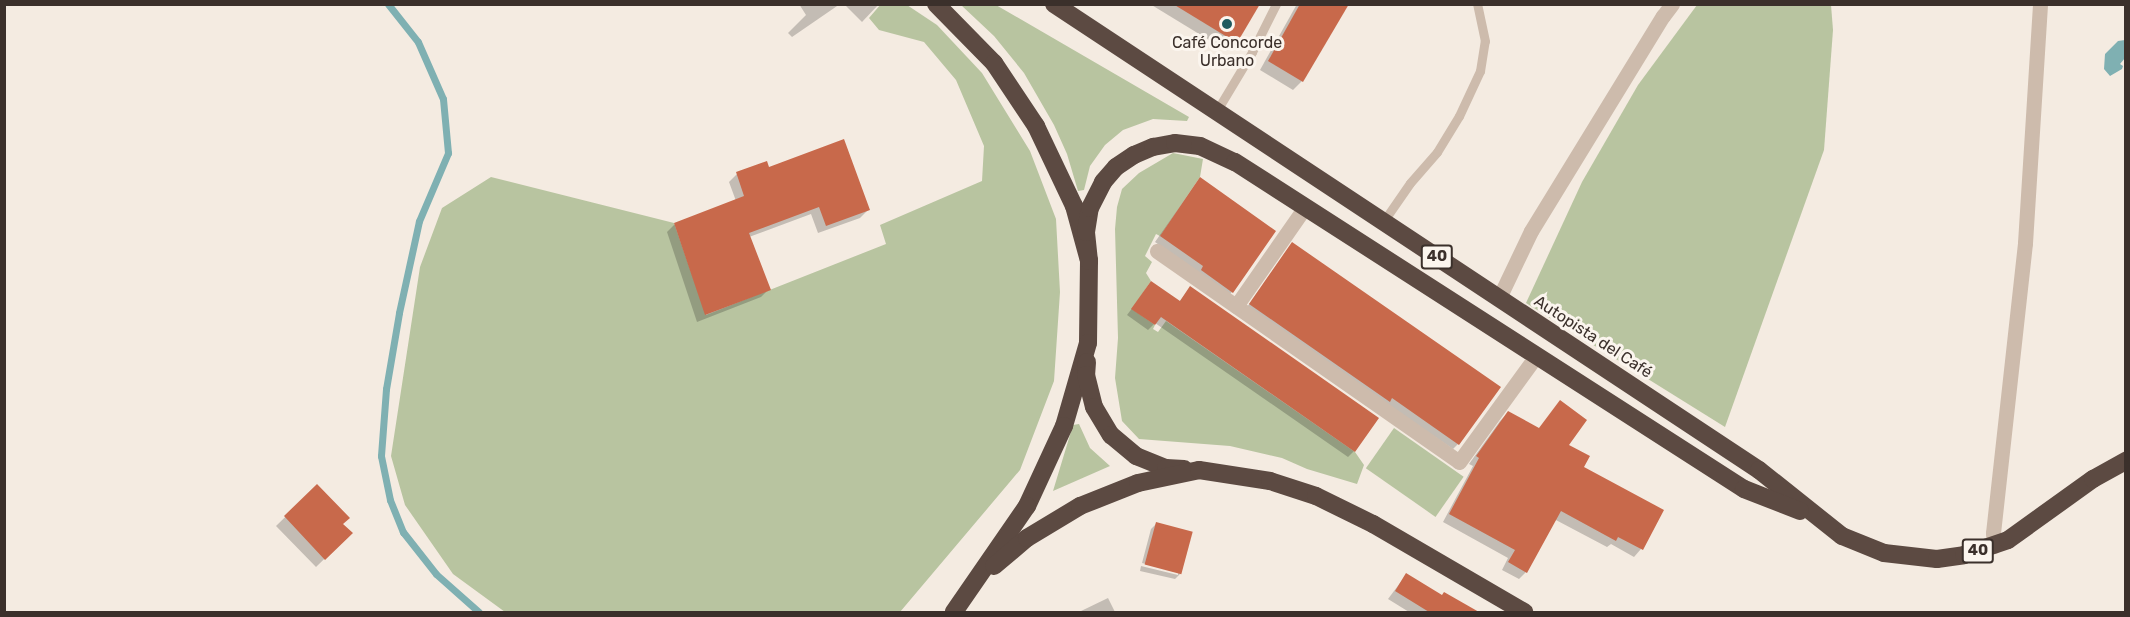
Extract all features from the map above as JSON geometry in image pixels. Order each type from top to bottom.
[{"type":"highway","points":[[936,4],[994,63],[1036,126],[1074,206],[1089,261]]},
{"type":"highway","name":"Autopista del Café","points":[[1054,4],[1759,470],[1815,518],[1842,536],[1884,554],[1937,559],[1994,546],[2008,540],[2093,479],[2126,461]]},
{"type":"highway","points":[[1524,612],[1373,524],[1316,496],[1270,482],[1199,470],[1166,468],[1136,456],[1111,435],[1094,407],[1086,375],[1089,343],[1087,224],[1090,208],[1103,182],[1125,161],[1153,147],[1175,143],[1200,146],[1235,162],[1744,489],[1815,518]]},
{"type":"highway","points":[[954,612],[979,579],[1026,506],[1064,426],[1089,343]]},
{"type":"highway","points":[[979,579],[1027,538],[1080,506],[1138,483],[1199,470]]},
{"type":"street","points":[[1498,298],[1531,231],[1672,4]]},
{"type":"street","points":[[1994,546],[2025,243],[2040,4]]},
{"type":"street","points":[[1236,306],[1305,207]]},
{"type":"street","points":[[1157,251],[1459,462],[1536,356]]},
{"type":"lane","points":[[1216,112],[1252,52],[1276,4]]},
{"type":"lane","points":[[1383,222],[1410,183],[1437,152],[1459,116],[1480,71],[1485,41],[1477,4]]},
{"type":"green space","points":[[881,4],[907,5],[937,25],[982,73],[1030,151],[1056,219],[1060,292],[1054,381],[1020,470],[900,612],[505,612],[453,574],[405,505],[391,456],[420,267],[442,208],[491,177],[674,223],[706,315],[886,244],[880,225],[982,181],[984,146],[956,80],[924,42],[879,30],[869,18]]},
{"type":"green space","points":[[961,5],[996,5],[1189,117],[1187,121],[1153,119],[1123,130],[1105,145],[1090,166],[1084,190],[1078,191],[1067,154],[1054,125],[1024,73],[994,36]]},
{"type":"green space","points":[[1697,5],[1831,5],[1833,30],[1824,150],[1725,427],[1526,303],[1582,182],[1638,85]]},
{"type":"green space","points":[[1173,153],[1203,159],[1200,177],[1160,236],[1156,234],[1145,256],[1152,262],[1146,273],[1151,281],[1132,309],[1155,325],[1153,329],[1158,332],[1166,321],[1355,452],[1364,465],[1357,484],[1307,469],[1282,458],[1230,446],[1139,439],[1122,421],[1115,378],[1118,338],[1115,229],[1117,207],[1122,189],[1139,173]]},
{"type":"green space","points":[[1079,424],[1090,448],[1110,466],[1053,491],[1073,425]]},
{"type":"green space","points":[[1394,428],[1464,477],[1436,517],[1366,468]]},
{"type":"water","points":[[2125,40],[2125,58],[2120,64],[2123,66],[2122,69],[2110,76],[2104,69],[2105,54],[2118,41]]},
{"type":"building","name":"Café Concorde Urbano","points":[[1173,4],[1260,4],[1237,43]]},
{"type":"building","points":[[1300,4],[1349,4],[1303,82],[1268,61]]},
{"type":"building","points":[[844,139],[870,210],[826,226],[819,207],[749,233],[771,290],[705,315],[674,223],[744,196],[736,172],[767,161],[769,167]]},
{"type":"building","points":[[1200,177],[1276,231],[1233,293],[1201,270],[1203,266],[1160,236]]},
{"type":"building","points":[[1292,242],[1501,387],[1459,445],[1392,398],[1390,402],[1249,304]]},
{"type":"building","points":[[1151,281],[1180,301],[1190,286],[1379,418],[1355,452],[1161,317],[1155,325],[1131,309]]},
{"type":"building","points":[[1560,400],[1587,420],[1569,445],[1590,456],[1584,467],[1664,510],[1643,550],[1618,537],[1616,541],[1561,511],[1527,573],[1508,562],[1515,550],[1449,514],[1479,458],[1476,456],[1508,411],[1539,428]]},
{"type":"building","points":[[317,484],[350,518],[343,524],[353,533],[325,560],[284,516]]},
{"type":"building","points":[[1156,522],[1193,532],[1181,574],[1145,565]]},
{"type":"building","points":[[1406,573],[1442,595],[1444,592],[1479,612],[1429,612],[1395,591]]},
{"type":"waterway","points":[[388,4],[418,42],[443,99],[448,153],[419,221],[399,313],[386,389],[381,456],[390,500],[403,532],[436,574],[479,612]]},
{"type":"place","name":"Café Concorde Urbano","points":[[1227,24]]}]
